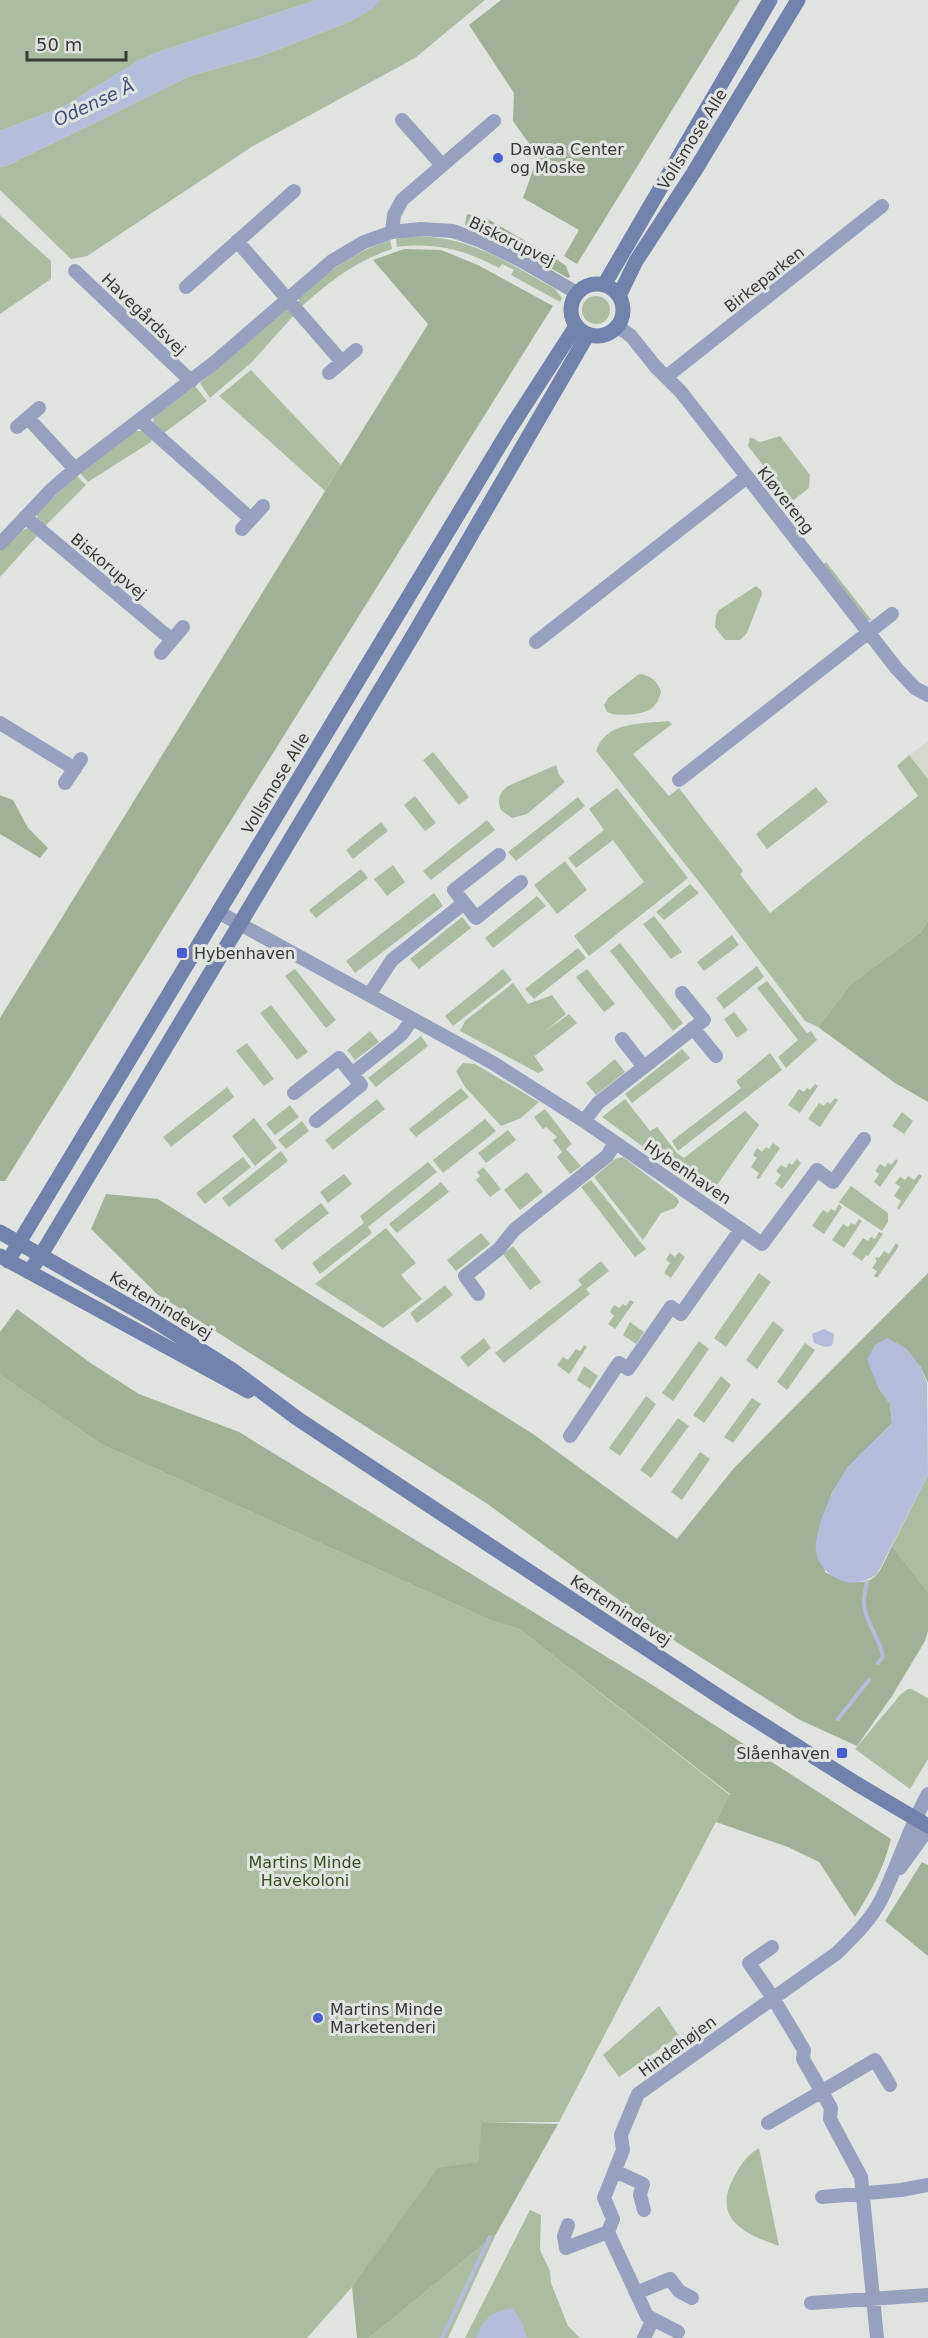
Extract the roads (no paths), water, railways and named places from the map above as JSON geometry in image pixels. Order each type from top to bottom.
[{"type":"street","name":"Vollsmose Alle","points":[[604,285],[770,0]]},
{"type":"street","name":"Vollsmose Alle","points":[[619,296],[636,261],[694,172],[798,0]]},
{"type":"street","points":[[402,120],[442,165]]},
{"type":"street","points":[[393,232],[394,215],[402,200],[494,121]]},
{"type":"street","points":[[186,287],[294,191]]},
{"type":"street","name":"Birkeparken","points":[[666,377],[882,206]]},
{"type":"street","name":"Biskorupvej","points":[[0,544],[24,517],[75,469],[191,381],[332,261],[364,242],[393,232],[420,229],[453,231],[481,241],[520,260],[577,293]]},
{"type":"street","points":[[237,241],[342,362]]},
{"type":"street","name":"Havegårdsvej","points":[[75,271],[191,381]]},
{"type":"street","points":[[588,285],[604,285],[619,296],[623,310],[617,326],[604,335],[582,330],[571,312],[577,293],[588,285]]},
{"type":"street","name":"Kløvereng","points":[[617,326],[631,336],[681,392],[906,680],[928,695]]},
{"type":"street","name":"Vollsmose Alle","points":[[4,1258],[19,1242],[509,430],[582,330]]},
{"type":"street","points":[[28,1272],[41,1255],[415,632],[582,330]]},
{"type":"street","points":[[329,373],[356,350]]},
{"type":"street","points":[[39,408],[22,422],[75,469]]},
{"type":"street","points":[[140,420],[247,524],[263,506]]},
{"type":"street","points":[[536,642],[747,477]]},
{"type":"street","name":"Biskorupvej","points":[[24,517],[172,640]]},
{"type":"street","points":[[680,780],[892,614]]},
{"type":"street","points":[[161,653],[183,627]]},
{"type":"street","points":[[0,723],[78,764],[65,783]]},
{"type":"street","points":[[499,855],[454,890],[476,918],[521,882]]},
{"type":"street","points":[[369,995],[392,960],[464,903]]},
{"type":"street","name":"Hybenhaven","points":[[218,912],[488,1059],[584,1120],[762,1244],[817,1170],[833,1182],[864,1139]]},
{"type":"street","points":[[584,1120],[598,1103],[704,1020],[682,993]]},
{"type":"street","points":[[352,1074],[402,1034],[412,1019]]},
{"type":"street","points":[[693,1028],[716,1056]]},
{"type":"street","points":[[622,1039],[644,1067]]},
{"type":"street","points":[[294,1094],[339,1058],[361,1085],[316,1121]]},
{"type":"street","points":[[478,1294],[465,1276],[499,1249],[514,1230],[606,1156],[615,1143]]},
{"type":"street","points":[[570,1436],[619,1363],[628,1369],[671,1307],[681,1314],[741,1229]]},
{"type":"street","name":"Kertemindevej","points":[[0,1232],[150,1318],[231,1369],[298,1419],[732,1705],[924,1824]]},
{"type":"street","name":"Kertemindevej","points":[[4,1258],[298,1419]]},
{"type":"street","points":[[924,1824],[928,1794]]},
{"type":"street","name":"Hindehøjen","points":[[678,2332],[647,2316],[608,2232],[613,2219],[604,2198],[623,2150],[621,2134],[638,2094],[844,1947],[862,1928],[880,1901],[924,1824]]},
{"type":"street","points":[[772,1947],[749,1963],[804,2050],[803,2059],[831,2108],[830,2119],[861,2177],[877,2338]]},
{"type":"street","points":[[768,2123],[875,2060],[890,2085]]},
{"type":"street","points":[[615,2171],[643,2184],[640,2195],[644,2210]]},
{"type":"street","points":[[822,2197],[928,2185]]},
{"type":"street","points":[[568,2225],[564,2236],[566,2248],[608,2232]]},
{"type":"street","points":[[636,2293],[670,2279],[679,2291],[692,2298]]},
{"type":"street","points":[[811,2303],[928,2295]]},
{"type":"street","points":[[645,2338],[653,2319]]},
{"type":"water","name":"Odense Å","points":[[317,0],[380,0],[373,9],[351,21],[264,55],[190,76],[0,167],[0,131],[65,106],[138,61],[161,51]]},
{"type":"water","points":[[824,1329],[834,1334],[831,1346],[825,1347],[814,1343],[812,1334]]},
{"type":"water","points":[[887,1338],[906,1348],[920,1366],[927,1383],[928,1475],[877,1574],[853,1583],[834,1577],[824,1568],[817,1557],[816,1543],[826,1507],[843,1474],[892,1423],[890,1404],[878,1387],[867,1359],[875,1345]]},
{"type":"water","points":[[513,2308],[523,2325],[527,2338],[476,2338],[482,2325],[490,2317],[500,2311]]},
{"type":"waterway","points":[[867,1582],[865,1608],[883,1657],[878,1663]]},
{"type":"waterway","points":[[838,1719],[869,1680]]},
{"type":"waterway","points":[[442,2338],[490,2237]]},
{"type":"place","name":"Dawaa Center og Moske","points":[[498,158]]},
{"type":"place","name":"Hybenhaven","points":[[182,953]]},
{"type":"place","name":"Slåenhaven","points":[[842,1753]]},
{"type":"place","name":"Martins Minde Marketenderi","points":[[318,2018]]},
{"type":"park label","name":"Martins Minde Havekoloni","points":[[305,1871]]}]
